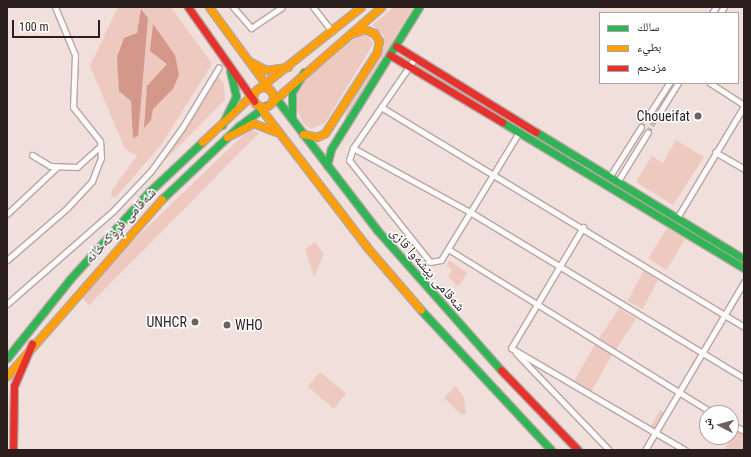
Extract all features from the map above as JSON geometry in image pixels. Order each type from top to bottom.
[{"type":"main road","name":"شەقامی پێشەوا قازی","points":[[188,7],[226,60],[263,97],[292,119],[376,230],[475,344],[578,450]]},
{"type":"main road","name":"شەقامی پێشەوا قازی","points":[[209,7],[245,57],[281,135],[376,258],[454,349],[548,449]]},
{"type":"main road","points":[[263,97],[285,69],[361,7]]},
{"type":"main road","points":[[263,97],[291,82],[381,7]]},
{"type":"main road","points":[[326,165],[346,125],[419,7]]},
{"type":"main road","points":[[303,134],[314,137],[323,135],[342,108],[379,44],[375,34],[367,29],[347,36]]},
{"type":"main road","points":[[396,46],[744,259]]},
{"type":"main road","points":[[390,55],[744,268]]},
{"type":"main road","points":[[245,57],[266,70],[285,69]]},
{"type":"main road","points":[[222,125],[236,96],[226,60]]},
{"type":"main road","points":[[285,69],[284,80],[291,82]]},
{"type":"main road","points":[[292,119],[292,92],[304,72]]},
{"type":"main road","name":"شەقامی فڕۆکەخانە","points":[[7,358],[70,279],[149,192],[222,125],[263,97]]},
{"type":"main road","name":"شەقامی فڕۆکەخانە","points":[[7,376],[32,344],[140,220],[227,137],[263,97]]},
{"type":"main road","points":[[342,108],[338,122],[346,125]]},
{"type":"main road","points":[[227,137],[253,123],[269,127],[281,135]]},
{"type":"main road","points":[[591,176],[596,168]]},
{"type":"main road","points":[[635,202],[640,194]]},
{"type":"main road","points":[[13,450],[11,411],[14,386],[32,344]]},
{"type":"street","points":[[7,260],[67,208],[92,180],[101,158],[100,146],[73,107],[75,55],[55,7]]},
{"type":"street","points":[[233,7],[251,28],[282,7]]},
{"type":"street","points":[[313,7],[332,31]]},
{"type":"street","points":[[415,58],[353,148],[349,157],[352,167],[428,259],[439,262],[519,132]]},
{"type":"street","points":[[7,304],[114,210],[151,171],[219,67]]},
{"type":"street","points":[[651,111],[668,84]]},
{"type":"street","points":[[658,116],[677,84]]},
{"type":"street","points":[[677,218],[715,152],[744,106],[711,84]]},
{"type":"street","points":[[381,107],[493,172],[744,327]]},
{"type":"street","points":[[610,176],[641,127]]},
{"type":"street","points":[[618,181],[648,132]]},
{"type":"street","points":[[32,155],[57,167],[76,167],[100,146]]},
{"type":"street","points":[[353,148],[470,212],[744,378]]},
{"type":"street","points":[[715,152],[744,169]]},
{"type":"street","points":[[7,214],[57,167]]},
{"type":"street","points":[[511,348],[583,227]]},
{"type":"street","points":[[448,249],[699,406]]},
{"type":"street","points":[[645,450],[744,282]]},
{"type":"street","points":[[511,348],[685,450]]},
{"type":"street","points":[[511,348],[609,450]]},
{"type":"shaded area","points":[[118,7],[171,7],[212,64],[161,145],[115,198],[111,196],[112,190],[137,156],[125,149],[90,66]]},
{"type":"shaded area","points":[[394,7],[413,7],[344,122],[347,109],[384,48],[384,36],[372,25]]},
{"type":"shaded area","points":[[141,9],[148,18],[138,136],[133,138],[131,101],[119,91],[117,57],[124,38],[137,33]]},
{"type":"shaded area","points":[[153,24],[175,55],[179,75],[173,89],[153,109],[151,120],[144,128],[147,86],[167,64],[150,51]]},
{"type":"shaded area","points":[[360,34],[369,36],[373,44],[325,123],[311,129],[303,123],[293,101],[295,90]]},
{"type":"shaded area","points":[[217,74],[224,84],[225,100],[161,164],[159,161],[193,116]]},
{"type":"shaded area","points":[[250,129],[259,133],[89,305],[82,298],[115,258]]},
{"type":"shaded area","points":[[676,140],[704,157],[673,205],[636,182],[652,156],[663,163]]},
{"type":"shaded area","points":[[667,228],[685,239],[666,270],[648,259]]},
{"type":"shaded area","points":[[315,242],[324,254],[314,277],[305,249]]},
{"type":"shaded area","points":[[449,260],[467,273],[458,287],[448,276],[452,270],[447,266]]},
{"type":"shaded area","points":[[644,270],[659,278],[643,309],[628,301]]},
{"type":"shaded area","points":[[619,308],[636,319],[616,349],[599,338]]},
{"type":"shaded area","points":[[596,343],[613,353],[590,394],[572,384]]},
{"type":"shaded area","points":[[320,372],[346,394],[334,408],[308,387]]},
{"type":"shaded area","points":[[455,386],[464,397],[466,414],[461,414],[444,398]]},
{"type":"shaded area","points":[[660,410],[664,413],[654,430],[637,420],[651,426]]},
{"type":"shaded area","points":[[739,432],[744,434],[744,450],[724,450],[727,445],[739,445]]},
{"type":"tunnel","points":[[641,127],[651,111]]},
{"type":"tunnel","points":[[648,132],[658,115]]},
{"type":"traffic: fast","points":[[327,165],[331,149],[419,7]]},
{"type":"traffic: fast","points":[[222,125],[236,96],[230,71]]},
{"type":"traffic: fast","points":[[292,118],[292,92],[304,72]]},
{"type":"traffic: fast","points":[[272,93],[377,230],[501,370]]},
{"type":"traffic: fast","points":[[162,199],[239,126],[266,106]]},
{"type":"traffic: fast","points":[[502,122],[744,268]]},
{"type":"traffic: fast","points":[[536,132],[744,259]]},
{"type":"traffic: fast","points":[[7,358],[70,279],[149,192],[202,142]]},
{"type":"traffic: fast","points":[[421,310],[551,450]]},
{"type":"traffic: slow","points":[[209,7],[270,90]]},
{"type":"traffic: slow","points":[[259,88],[361,7]]},
{"type":"traffic: slow","points":[[271,103],[381,7]]},
{"type":"traffic: slow","points":[[303,134],[317,137],[325,133],[377,52],[379,41],[374,33],[364,29],[353,33]]},
{"type":"traffic: slow","points":[[251,62],[266,70],[288,67]]},
{"type":"traffic: slow","points":[[263,87],[270,90],[273,97],[270,104],[263,107],[256,104],[253,97],[256,90],[263,87]]},
{"type":"traffic: slow","points":[[202,142],[254,93]]},
{"type":"traffic: slow","points":[[258,105],[366,246],[421,310]]},
{"type":"traffic: slow","points":[[227,137],[253,123],[276,132]]},
{"type":"traffic: slow","points":[[7,376],[162,199]]},
{"type":"traffic: jam","points":[[188,7],[254,101]]},
{"type":"traffic: jam","points":[[396,46],[536,132]]},
{"type":"traffic: jam","points":[[390,55],[502,122]]},
{"type":"traffic: jam","points":[[13,450],[14,386],[32,344]]},
{"type":"traffic: jam","points":[[501,370],[578,450]]},
{"type":"place","name":"Choueifat","points":[[698,116]]},
{"type":"place","name":"UNHCR","points":[[195,322]]},
{"type":"place","name":"WHO","points":[[227,325]]}]
